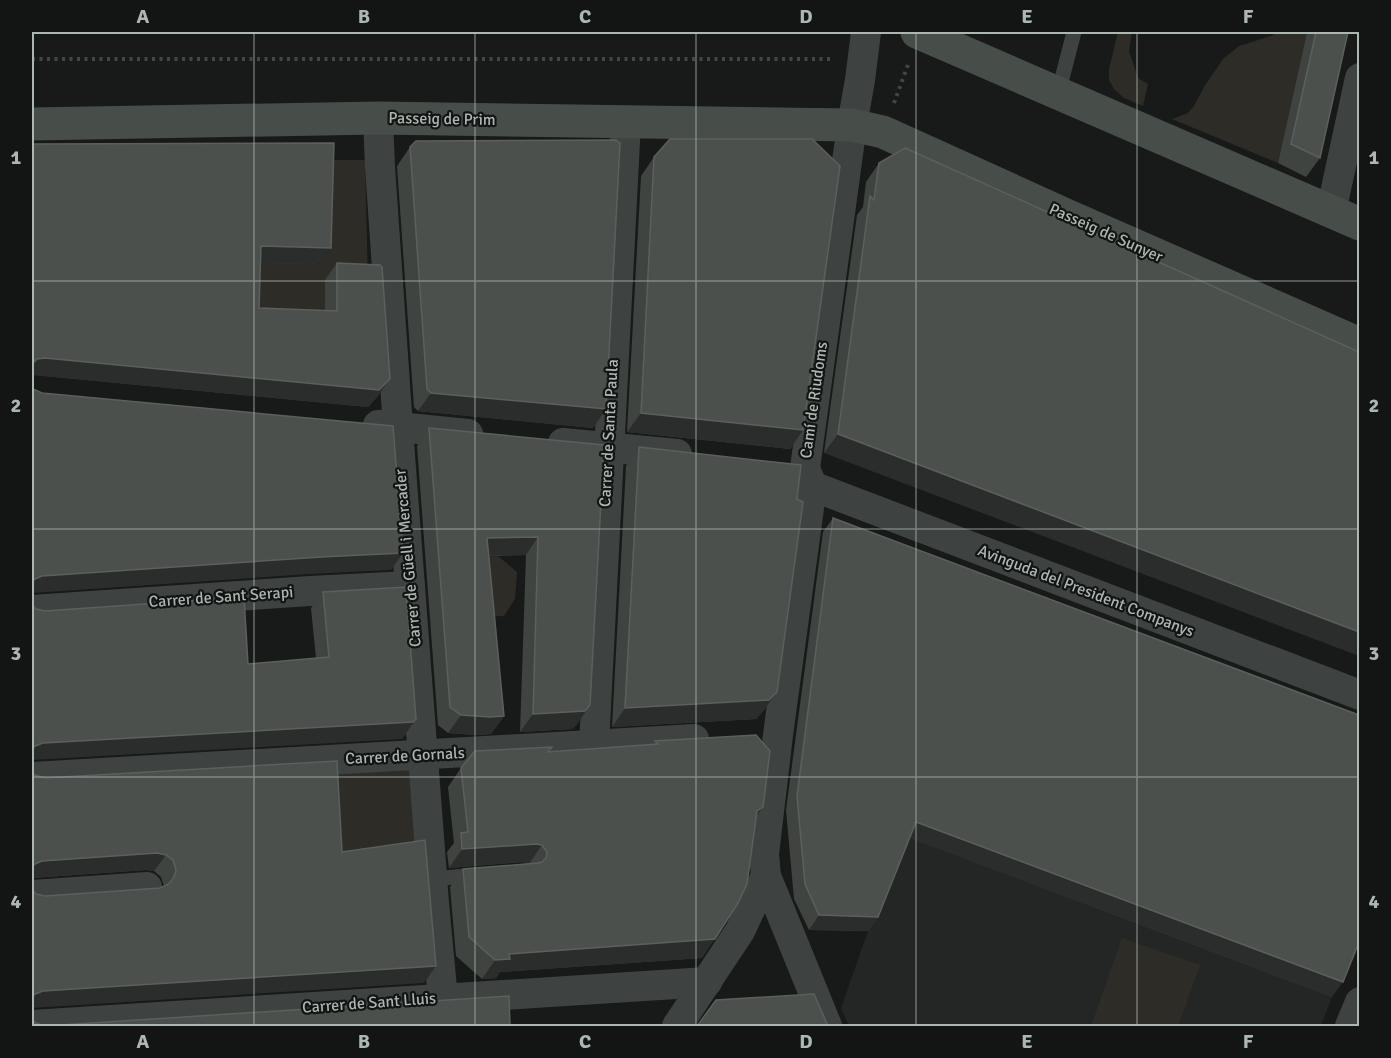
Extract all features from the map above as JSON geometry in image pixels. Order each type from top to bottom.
[{"type":"street","name":"Camí de Riudoms","points":[[766,876],[764,854],[767,736],[800,473],[866,32]]},
{"type":"street","points":[[918,32],[1345,218],[1359,78]]},
{"type":"street","name":"Passeig de Prim","points":[[32,124],[378,118],[852,124]]},
{"type":"street","name":"Carrer de Güell i Mercader","points":[[378,118],[410,586],[443,999]]},
{"type":"street","name":"Carrer de Santa Paula","points":[[594,745],[626,122]]},
{"type":"street","name":"Passeig de Sunyer","points":[[852,124],[883,132],[1359,345]]},
{"type":"street","points":[[351,423],[492,436]]},
{"type":"street","points":[[539,440],[701,457]]},
{"type":"street","name":"Avinguda del President Companys","points":[[800,473],[1359,694]]},
{"type":"street","name":"Carrer de Sant Serapi","points":[[32,610],[410,586]]},
{"type":"street","name":"Carrer de Gornals","points":[[32,777],[721,738]]},
{"type":"street","points":[[677,1026],[740,931],[766,876]]},
{"type":"street","points":[[766,876],[827,1026]]},
{"type":"street","points":[[32,895],[147,887]]},
{"type":"street","name":"Carrer de Sant Lluis","points":[[32,1025],[706,982]]},
{"type":"street","points":[[1350,1026],[1359,1002]]},
{"type":"lane","points":[[1058,94],[1074,32]]},
{"type":"lane","points":[[433,879],[490,874]]},
{"type":"path","points":[[883,132],[918,32]]},
{"type":"path","points":[[32,59],[843,59]]},
{"type":"shaded area","points":[[1118,32],[1132,32],[1129,51],[1138,78],[1148,84],[1143,106],[1124,98],[1114,89],[1109,80],[1109,69]]},
{"type":"shaded area","points":[[1278,32],[1307,32],[1278,163],[1172,119],[1188,113],[1194,106],[1223,59],[1239,46]]},
{"type":"shaded area","points":[[323,160],[365,160],[368,282],[325,328],[247,325],[207,261],[320,264]]},
{"type":"shaded area","points":[[498,556],[517,572],[515,599],[504,616],[480,617],[469,557]]},
{"type":"shaded area","points":[[409,767],[416,857],[331,869],[325,773]]},
{"type":"shaded area","points":[[906,837],[1332,997],[1321,1026],[849,1026],[841,1008],[868,931]]},
{"type":"shaded area","points":[[1122,938],[1200,965],[1178,1026],[1091,1026]]},
{"type":"building","points":[[1316,32],[1348,32],[1320,158],[1291,144]]},
{"type":"building","points":[[670,139],[812,139],[840,166],[803,430],[641,413],[654,157]]},
{"type":"building","points":[[616,140],[620,143],[606,409],[431,393],[427,389],[410,147],[416,141]]},
{"type":"building","points":[[334,143],[331,248],[261,246],[259,308],[337,311],[337,263],[380,265],[382,267],[390,379],[379,390],[45,358],[37,359],[32,364],[32,144]]},
{"type":"building","points":[[905,148],[1359,352],[1359,632],[838,434],[870,196],[874,200],[879,163]]},
{"type":"building","points":[[32,387],[42,393],[393,426],[403,553],[42,576],[32,582]]},
{"type":"building","points":[[429,428],[604,445],[590,705],[585,711],[533,714],[538,537],[487,538],[504,716],[461,715],[450,707]]},
{"type":"building","points":[[639,447],[801,465],[797,499],[803,502],[777,692],[769,700],[625,708]]},
{"type":"building","points":[[833,518],[1359,715],[1359,942],[1343,982],[916,822],[878,917],[819,915],[805,884],[797,796]]},
{"type":"building","points":[[406,587],[416,719],[413,722],[43,743],[32,749],[32,605],[36,609],[45,611],[244,597],[248,664],[329,657],[323,592]]},
{"type":"building","points":[[756,735],[770,751],[763,807],[757,811],[747,884],[715,939],[509,954],[510,959],[495,960],[469,937],[463,869],[538,863],[546,858],[547,852],[542,845],[536,844],[462,849],[461,833],[468,832],[461,768],[475,751],[552,747],[548,752],[658,744],[655,741]]},
{"type":"building","points":[[337,761],[342,852],[425,840],[436,966],[43,991],[32,997],[32,890],[36,894],[45,896],[160,888],[169,884],[176,870],[173,860],[157,853],[42,861],[32,867],[32,772],[45,778]]},
{"type":"building","points":[[814,994],[828,1026],[697,1026],[716,1000]]},
{"type":"building","points":[[509,996],[510,1026],[45,1026]]},
{"type":"building","points":[[32,1020],[36,1023],[45,1026],[32,1026]]}]
